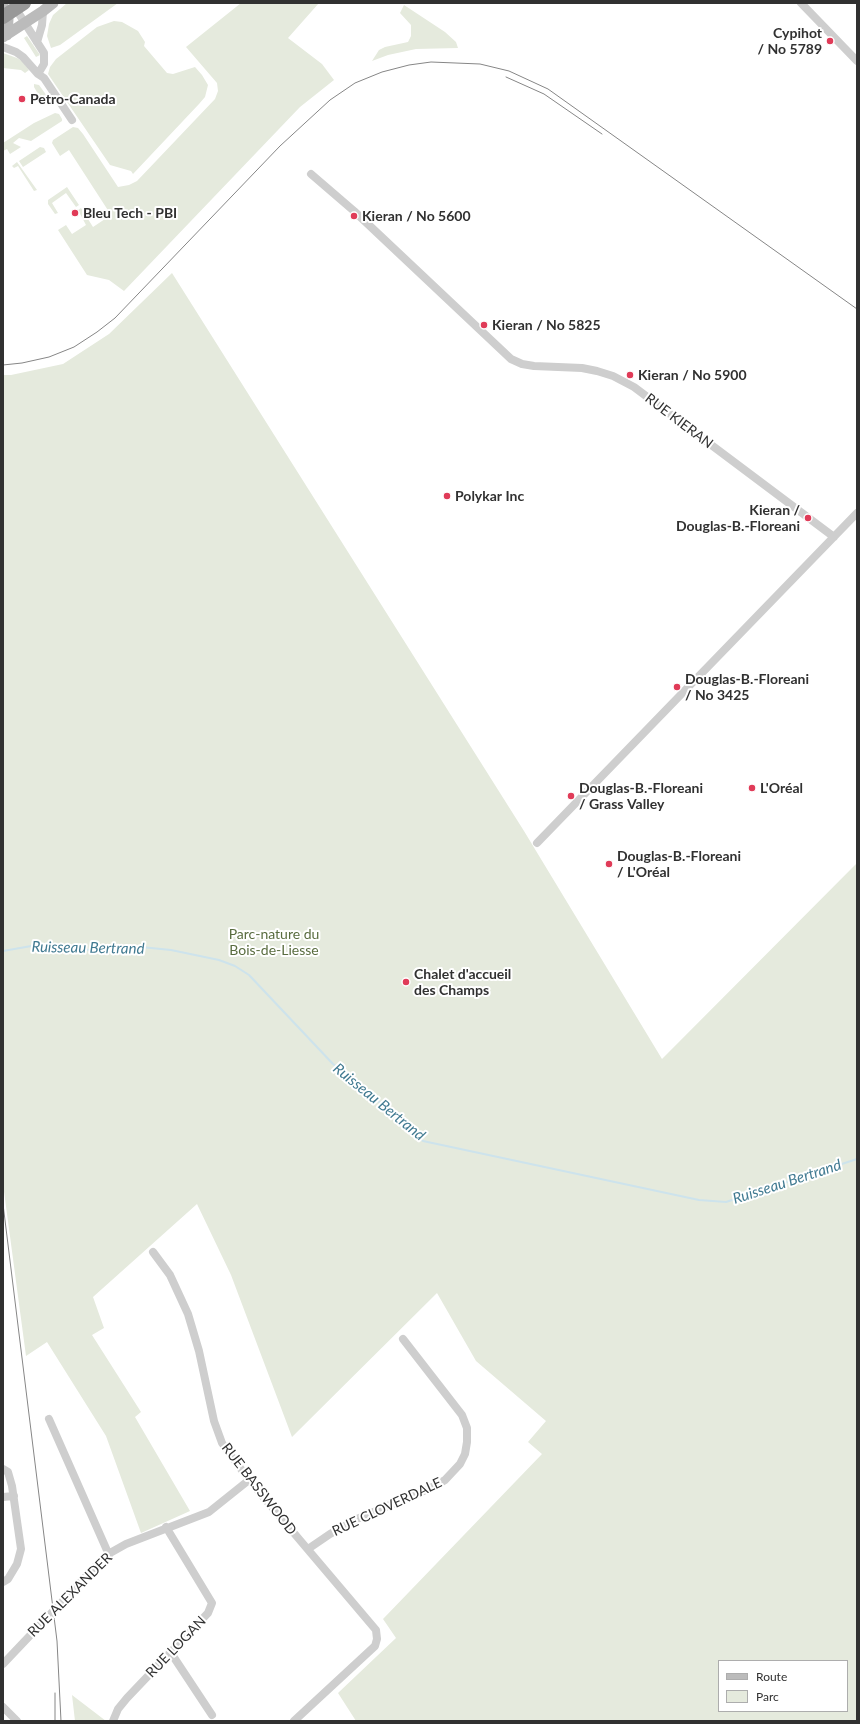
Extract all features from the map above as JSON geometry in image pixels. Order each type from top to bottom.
[{"type":"highway","points":[[3,17],[24,3]]},
{"type":"main road","points":[[5,36],[48,5]]},
{"type":"main road","points":[[3,6],[8,19],[5,36]]},
{"type":"street","points":[[12,3],[45,57],[43,67],[38,74]]},
{"type":"street","points":[[801,3],[857,61]]},
{"type":"street","points":[[37,42],[48,5]]},
{"type":"street","points":[[3,48],[16,52],[23,57],[38,74],[44,78],[72,120]]},
{"type":"street","name":"RUE KIERAN","points":[[311,174],[354,212],[511,359],[522,364],[534,366],[598,370],[613,376],[634,388],[834,537]]},
{"type":"street","points":[[537,843],[857,513]]},
{"type":"street","name":"RUE BASSWOOD","points":[[153,1252],[170,1274],[188,1314],[199,1352],[214,1421],[222,1443],[249,1480],[376,1630],[377,1639],[375,1646],[294,1721]]},
{"type":"street","name":"RUE CLOVERDALE","points":[[308,1549],[330,1534],[358,1519],[435,1486],[445,1480],[460,1464],[465,1454],[467,1428],[462,1415],[403,1339]]},
{"type":"street","points":[[49,1419],[108,1555]]},
{"type":"street","points":[[3,1469],[8,1472],[10,1478],[21,1549],[18,1564],[8,1580],[3,1582]]},
{"type":"street","name":"RUE ALEXANDER","points":[[3,1664],[108,1555],[126,1544],[166,1527],[209,1512],[249,1480]]},
{"type":"street","points":[[3,1497],[14,1496]]},
{"type":"street","name":"RUE LOGAN","points":[[113,1721],[118,1709],[127,1698],[208,1613],[212,1603],[166,1527]]},
{"type":"street","points":[[171,1653],[212,1715]]},
{"type":"street","points":[[3,1707],[17,1721]]},
{"type":"green space","points":[[67,3],[118,3],[60,45],[51,48],[47,36],[49,24],[53,15]]},
{"type":"green space","points":[[241,3],[319,3],[288,38],[322,64],[334,80],[300,107],[124,291],[109,280],[87,275],[58,230],[66,225],[72,234],[86,225],[78,210],[81,208],[93,227],[111,215],[69,150],[60,156],[52,143],[53,140],[73,127],[78,128],[118,187],[129,185],[137,181],[215,99],[218,91],[217,83],[186,47]]},
{"type":"green space","points":[[404,5],[445,32],[456,42],[458,48],[416,49],[388,55],[372,61],[379,50],[385,47],[408,42],[411,36],[411,25],[400,13]]},
{"type":"green space","points":[[114,21],[122,22],[138,31],[145,42],[144,46],[167,73],[173,74],[195,67],[208,85],[205,97],[133,174],[131,171],[110,165],[48,74],[50,67],[56,59],[97,27]]},
{"type":"green space","points":[[27,36],[40,55],[36,57],[24,38]]},
{"type":"green space","points":[[3,53],[22,61],[29,70],[25,73],[21,70],[3,68]]},
{"type":"green space","points":[[34,84],[39,85],[47,96],[48,100],[45,103],[43,101],[45,100],[44,98],[41,99],[34,87]]},
{"type":"green space","points":[[55,113],[59,114],[62,121],[31,141],[19,138],[13,143],[21,147],[10,154],[7,149],[3,151],[3,143],[34,123]]},
{"type":"green space","points":[[40,147],[44,148],[46,152],[23,167],[19,161]]},
{"type":"green space","points":[[17,162],[37,190],[34,191],[18,166],[14,168],[12,166]]},
{"type":"green space","points":[[67,187],[79,205],[76,207],[66,193],[52,203],[58,213],[55,214],[48,204],[48,200]]},
{"type":"green space","name":"Parc-nature du Bois-de-Liesse","points":[[172,273],[524,831],[662,1059],[857,863],[857,1721],[356,1721],[338,1693],[396,1638],[383,1619],[542,1454],[528,1442],[546,1421],[476,1361],[437,1293],[292,1437],[231,1275],[197,1204],[93,1297],[104,1328],[92,1335],[141,1412],[135,1417],[190,1511],[141,1533],[106,1436],[47,1342],[26,1356],[3,1184],[3,375],[11,375],[63,364],[109,334]]},
{"type":"green space","points":[[72,1695],[106,1721],[75,1721]]},
{"type":"waterway","name":"Ruisseau Bertrand","points":[[3,951],[37,945],[90,950],[141,947],[171,950],[219,960],[235,966],[249,975],[333,1064],[351,1077],[423,1141],[699,1200],[726,1202],[857,1159]]},
{"type":"tram line","points":[[3,365],[22,363],[49,357],[74,347],[97,332],[115,318],[280,146],[330,100],[355,83],[382,72],[409,65],[431,62],[480,64],[509,71],[548,89],[857,309]]},
{"type":"tram line","points":[[506,77],[544,94],[602,134]]},
{"type":"tram line","points":[[3,1204],[57,1641],[61,1721]]},
{"type":"tram line","points":[[55,1693],[55,1721]]},
{"type":"place","name":"Cypihot / No 5789","points":[[830,41]]},
{"type":"place","name":"Petro-Canada","points":[[22,99]]},
{"type":"place","name":"Bleu Tech - PBI","points":[[75,213]]},
{"type":"place","name":"Kieran / No 5600","points":[[354,216]]},
{"type":"place","name":"Kieran / No 5825","points":[[484,325]]},
{"type":"place","name":"Kieran / No 5900","points":[[630,375]]},
{"type":"place","name":"Polykar Inc","points":[[447,496]]},
{"type":"place","name":"Kieran / Douglas-B.-Floreani","points":[[808,518]]},
{"type":"place","name":"Douglas-B.-Floreani / No 3425","points":[[677,687]]},
{"type":"place","name":"L'Oréal","points":[[752,788]]},
{"type":"place","name":"Douglas-B.-Floreani / Grass Valley","points":[[571,796]]},
{"type":"place","name":"Douglas-B.-Floreani / L'Oréal","points":[[609,864]]},
{"type":"place","name":"Chalet d'accueil des Champs","points":[[406,982]]}]
